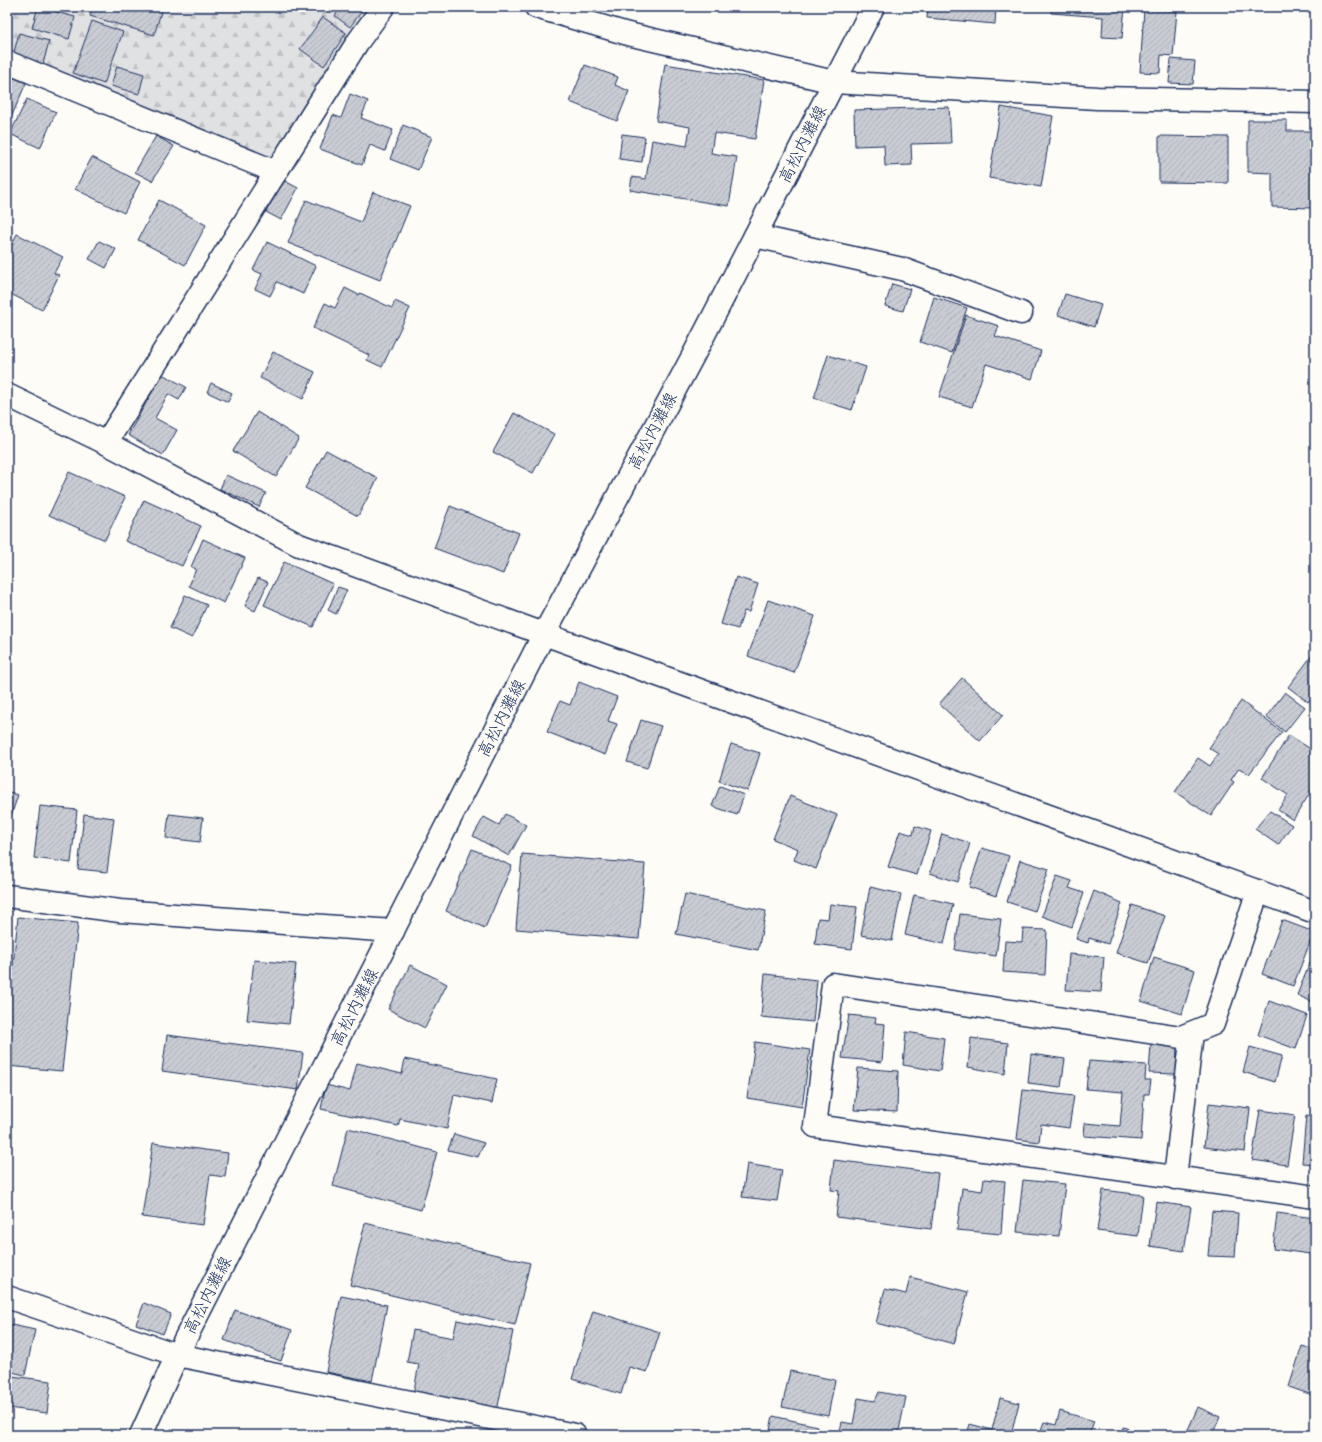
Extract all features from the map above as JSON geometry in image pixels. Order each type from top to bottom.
[{"type":"street","points":[[106,442],[357,43],[383,7]]},
{"type":"street","points":[[536,7],[628,34],[834,82],[1097,98],[1315,102]]},
{"type":"street","name":"高松内灘線","points":[[141,1435],[177,1355],[544,634],[694,354],[873,7]]},
{"type":"street","points":[[7,62],[276,172]]},
{"type":"street","points":[[755,236],[902,269],[1021,313]]},
{"type":"street","points":[[7,395],[106,442],[299,545],[1315,912]]},
{"type":"street","points":[[1258,892],[1213,1024],[1180,1037],[833,984],[815,1126],[1315,1197]]},
{"type":"street","points":[[7,896],[120,911],[392,931]]},
{"type":"street","points":[[1175,1178],[1192,1033]]},
{"type":"street","points":[[7,1297],[177,1355],[575,1435]]},
{"type":"green space","points":[[7,7],[384,7],[276,172],[7,69]]},
{"type":"building","points":[[38,7],[75,17],[69,39],[32,28]]},
{"type":"building","points":[[93,7],[157,7],[162,9],[154,35],[90,16]]},
{"type":"building","points":[[341,7],[365,7],[350,27],[335,16]]},
{"type":"building","points":[[928,7],[996,7],[995,24],[927,18]]},
{"type":"building","points":[[1052,7],[1125,7],[1122,38],[1102,37],[1103,17],[1051,13]]},
{"type":"building","points":[[1144,9],[1177,11],[1173,56],[1161,55],[1160,73],[1140,72]]},
{"type":"building","points":[[323,17],[346,33],[324,66],[300,49]]},
{"type":"building","points":[[92,21],[123,32],[104,84],[73,73]]},
{"type":"building","points":[[19,33],[49,41],[43,64],[13,56]]},
{"type":"building","points":[[1171,59],[1195,61],[1193,84],[1169,83]]},
{"type":"building","points":[[665,64],[764,80],[755,139],[714,133],[711,153],[737,157],[729,206],[630,190],[632,177],[646,179],[652,140],[687,146],[690,127],[656,121]]},
{"type":"building","points":[[585,65],[618,77],[615,85],[629,91],[617,121],[570,102]]},
{"type":"building","points":[[117,66],[144,74],[139,94],[111,86]]},
{"type":"building","points":[[7,75],[26,83],[7,127]]},
{"type":"building","points":[[350,94],[368,101],[361,118],[393,130],[385,151],[370,145],[362,165],[320,149],[333,115],[341,118]]},
{"type":"building","points":[[27,99],[56,112],[40,148],[10,134]]},
{"type":"building","points":[[949,107],[951,143],[911,144],[912,165],[885,166],[884,145],[855,146],[854,110]]},
{"type":"building","points":[[1001,107],[1053,116],[1041,187],[989,178]]},
{"type":"building","points":[[1248,120],[1287,120],[1287,131],[1315,131],[1315,208],[1272,207],[1272,173],[1248,172]]},
{"type":"building","points":[[403,125],[432,137],[418,170],[390,159]]},
{"type":"building","points":[[622,134],[645,137],[642,162],[619,159]]},
{"type":"building","points":[[156,136],[174,146],[152,181],[135,172]]},
{"type":"building","points":[[1159,136],[1228,137],[1228,183],[1159,182]]},
{"type":"building","points":[[92,157],[140,182],[124,213],[75,189]]},
{"type":"building","points":[[283,180],[298,188],[281,220],[266,212]]},
{"type":"building","points":[[373,192],[410,206],[380,280],[288,243],[306,200],[361,222]]},
{"type":"building","points":[[159,200],[206,225],[185,265],[138,240]]},
{"type":"building","points":[[17,234],[63,257],[54,273],[59,275],[42,310],[7,292],[7,249],[9,250]]},
{"type":"building","points":[[99,241],[116,249],[106,268],[89,259]]},
{"type":"building","points":[[267,242],[316,266],[303,294],[277,282],[270,296],[255,289],[262,274],[253,270]]},
{"type":"building","points":[[892,284],[910,289],[903,311],[885,306]]},
{"type":"building","points":[[345,288],[359,295],[360,293],[392,308],[395,301],[410,308],[382,367],[367,360],[369,355],[313,328],[325,303],[335,308]]},
{"type":"building","points":[[1065,294],[1101,305],[1094,327],[1058,315]]},
{"type":"building","points":[[934,297],[967,308],[952,353],[920,342]]},
{"type":"building","points":[[966,315],[999,326],[995,336],[1041,351],[1032,379],[986,364],[972,407],[939,397]]},
{"type":"building","points":[[273,352],[315,372],[303,399],[260,378]]},
{"type":"building","points":[[828,355],[866,367],[852,410],[814,398]]},
{"type":"building","points":[[162,374],[186,387],[179,400],[168,394],[155,418],[177,430],[163,455],[128,435]]},
{"type":"building","points":[[211,383],[232,393],[228,402],[207,392]]},
{"type":"building","points":[[257,412],[299,438],[276,477],[233,451]]},
{"type":"building","points":[[514,413],[554,434],[533,473],[493,452]]},
{"type":"building","points":[[326,450],[378,478],[358,516],[305,488]]},
{"type":"building","points":[[69,472],[125,497],[105,540],[49,515]]},
{"type":"building","points":[[226,475],[266,493],[259,507],[220,489]]},
{"type":"building","points":[[144,500],[201,526],[182,566],[125,541]]},
{"type":"building","points":[[450,506],[519,533],[503,574],[434,548]]},
{"type":"building","points":[[203,539],[245,558],[224,603],[189,586],[196,569],[191,567]]},
{"type":"building","points":[[284,562],[333,584],[313,627],[264,605]]},
{"type":"building","points":[[736,577],[758,584],[749,612],[744,611],[738,629],[721,624]]},
{"type":"building","points":[[258,578],[268,582],[255,611],[245,606]]},
{"type":"building","points":[[338,587],[347,590],[336,614],[328,610]]},
{"type":"building","points":[[185,595],[207,605],[192,638],[170,628]]},
{"type":"building","points":[[768,600],[815,616],[794,673],[748,656]]},
{"type":"building","points":[[1314,653],[1315,693],[1308,702],[1288,687]]},
{"type":"building","points":[[962,678],[1003,715],[980,741],[939,704]]},
{"type":"building","points":[[579,682],[617,697],[608,721],[617,724],[605,755],[547,732],[560,701],[570,705]]},
{"type":"building","points":[[1285,692],[1305,707],[1285,732],[1266,717]]},
{"type":"building","points":[[1241,701],[1282,732],[1249,774],[1239,768],[1231,780],[1234,782],[1211,816],[1175,792],[1198,758],[1210,766],[1218,754],[1209,748]]},
{"type":"building","points":[[641,720],[661,726],[647,768],[627,762]]},
{"type":"building","points":[[1289,735],[1315,752],[1315,765],[1313,768],[1315,770],[1315,785],[1293,820],[1278,810],[1288,795],[1262,778]]},
{"type":"building","points":[[731,744],[760,753],[748,791],[719,781]]},
{"type":"building","points":[[720,786],[744,795],[737,815],[712,806]]},
{"type":"building","points":[[7,791],[18,795],[7,828]]},
{"type":"building","points":[[790,796],[837,815],[816,869],[794,860],[798,849],[773,839]]},
{"type":"building","points":[[40,806],[77,810],[71,863],[34,858]]},
{"type":"building","points":[[1270,811],[1292,825],[1278,845],[1255,829]]},
{"type":"building","points":[[84,814],[114,818],[107,872],[78,869]]},
{"type":"building","points":[[169,814],[203,818],[200,842],[166,838]]},
{"type":"building","points":[[505,814],[526,825],[509,856],[473,836],[484,817],[499,825]]},
{"type":"building","points":[[915,826],[931,831],[917,875],[888,867],[900,831],[913,835]]},
{"type":"building","points":[[942,834],[970,843],[958,882],[930,873]]},
{"type":"building","points":[[982,848],[1009,856],[996,896],[969,887]]},
{"type":"building","points":[[472,849],[512,866],[485,928],[446,911]]},
{"type":"building","points":[[522,854],[645,864],[639,939],[516,929]]},
{"type":"building","points":[[1020,860],[1049,869],[1035,911],[1007,902]]},
{"type":"building","points":[[1057,876],[1072,881],[1069,888],[1084,893],[1072,927],[1042,916]]},
{"type":"building","points":[[870,887],[901,894],[892,941],[861,935]]},
{"type":"building","points":[[1094,891],[1122,903],[1108,944],[1089,938],[1088,943],[1076,939]]},
{"type":"building","points":[[685,894],[766,911],[758,950],[676,934]]},
{"type":"building","points":[[914,895],[953,904],[944,944],[905,935]]},
{"type":"building","points":[[830,904],[857,907],[852,949],[815,944],[818,918],[828,919]]},
{"type":"building","points":[[1132,905],[1165,916],[1148,963],[1116,953]]},
{"type":"building","points":[[960,914],[1001,919],[996,956],[955,950]]},
{"type":"building","points":[[18,917],[78,923],[62,1071],[7,1066],[7,1023]]},
{"type":"building","points":[[1282,920],[1314,932],[1293,986],[1262,974]]},
{"type":"building","points":[[1023,929],[1047,930],[1045,975],[1003,972],[1005,941],[1022,942]]},
{"type":"building","points":[[1069,954],[1104,957],[1101,992],[1066,990]]},
{"type":"building","points":[[1154,957],[1195,970],[1182,1014],[1141,1001]]},
{"type":"building","points":[[1312,958],[1315,959],[1315,1003],[1297,995]]},
{"type":"building","points":[[254,960],[296,964],[289,1024],[247,1020]]},
{"type":"building","points":[[410,965],[447,984],[425,1028],[388,1009]]},
{"type":"building","points":[[765,974],[817,980],[813,1022],[761,1017]]},
{"type":"building","points":[[1269,1001],[1307,1015],[1296,1049],[1258,1035]]},
{"type":"building","points":[[849,1015],[876,1018],[875,1023],[885,1024],[882,1062],[842,1058]]},
{"type":"building","points":[[906,1032],[944,1038],[940,1071],[903,1065]]},
{"type":"building","points":[[167,1035],[303,1053],[298,1090],[162,1071]]},
{"type":"building","points":[[971,1038],[1008,1043],[1005,1074],[968,1067]]},
{"type":"building","points":[[755,1042],[810,1050],[802,1107],[747,1098]]},
{"type":"building","points":[[1151,1044],[1177,1046],[1176,1074],[1149,1073]]},
{"type":"building","points":[[1250,1047],[1282,1056],[1275,1082],[1243,1072]]},
{"type":"building","points":[[1031,1054],[1065,1059],[1061,1087],[1028,1083]]},
{"type":"building","points":[[405,1059],[497,1079],[492,1103],[454,1095],[447,1129],[400,1119],[398,1126],[321,1109],[326,1085],[350,1091],[357,1063],[402,1074]]},
{"type":"building","points":[[1089,1061],[1146,1065],[1145,1080],[1151,1080],[1149,1094],[1144,1094],[1141,1140],[1084,1136],[1085,1123],[1120,1126],[1123,1092],[1086,1089]]},
{"type":"building","points":[[858,1068],[898,1071],[897,1112],[854,1110]]},
{"type":"building","points":[[1023,1090],[1074,1096],[1069,1128],[1041,1124],[1039,1142],[1017,1139]]},
{"type":"building","points":[[1209,1103],[1250,1108],[1245,1152],[1204,1147]]},
{"type":"building","points":[[1260,1110],[1295,1115],[1287,1165],[1252,1160]]},
{"type":"building","points":[[1306,1116],[1315,1117],[1315,1164],[1302,1163]]},
{"type":"building","points":[[348,1128],[437,1152],[421,1210],[333,1186]]},
{"type":"building","points":[[454,1134],[484,1143],[478,1157],[448,1150]]},
{"type":"building","points":[[153,1143],[228,1153],[225,1177],[210,1175],[203,1225],[142,1217]]},
{"type":"building","points":[[834,1160],[938,1173],[931,1229],[836,1217],[839,1191],[831,1190]]},
{"type":"building","points":[[747,1164],[782,1170],[777,1201],[742,1197]]},
{"type":"building","points":[[984,1179],[1005,1181],[1001,1234],[957,1230],[962,1188],[982,1191]]},
{"type":"building","points":[[1023,1180],[1065,1184],[1059,1236],[1017,1232]]},
{"type":"building","points":[[1103,1190],[1143,1195],[1138,1236],[1097,1231]]},
{"type":"building","points":[[1156,1202],[1191,1207],[1184,1251],[1150,1246]]},
{"type":"building","points":[[1212,1211],[1238,1213],[1235,1257],[1208,1256]]},
{"type":"building","points":[[1277,1213],[1315,1218],[1310,1254],[1273,1249]]},
{"type":"building","points":[[365,1223],[530,1263],[515,1325],[350,1285]]},
{"type":"building","points":[[910,1277],[968,1292],[954,1344],[876,1323],[885,1289],[906,1294]]},
{"type":"building","points":[[341,1296],[387,1305],[372,1381],[326,1372]]},
{"type":"building","points":[[144,1303],[171,1314],[163,1334],[136,1324]]},
{"type":"building","points":[[235,1310],[292,1330],[281,1361],[224,1340]]},
{"type":"building","points":[[593,1311],[660,1332],[647,1372],[629,1367],[621,1394],[572,1379]]},
{"type":"building","points":[[457,1320],[513,1331],[497,1411],[413,1395],[419,1364],[407,1362],[413,1330],[453,1338]]},
{"type":"building","points":[[7,1324],[35,1330],[25,1375],[7,1371]]},
{"type":"building","points":[[1302,1346],[1315,1350],[1315,1396],[1289,1387]]},
{"type":"building","points":[[790,1371],[835,1380],[828,1416],[782,1407]]},
{"type":"building","points":[[12,1376],[51,1381],[47,1413],[8,1408]]},
{"type":"building","points":[[879,1392],[906,1397],[898,1435],[839,1435],[842,1422],[853,1424],[858,1398],[875,1401]]},
{"type":"building","points":[[1000,1398],[1019,1403],[1012,1430],[1025,1434],[967,1435],[970,1424],[992,1430]]},
{"type":"building","points":[[1198,1407],[1220,1417],[1212,1435],[1194,1435],[1187,1432]]},
{"type":"building","points":[[1060,1411],[1094,1421],[1089,1435],[1039,1435],[1044,1422],[1056,1425]]},
{"type":"building","points":[[773,1416],[817,1426],[815,1435],[769,1435]]},
{"type":"building","points":[[1123,1427],[1147,1435],[1121,1435]]}]
